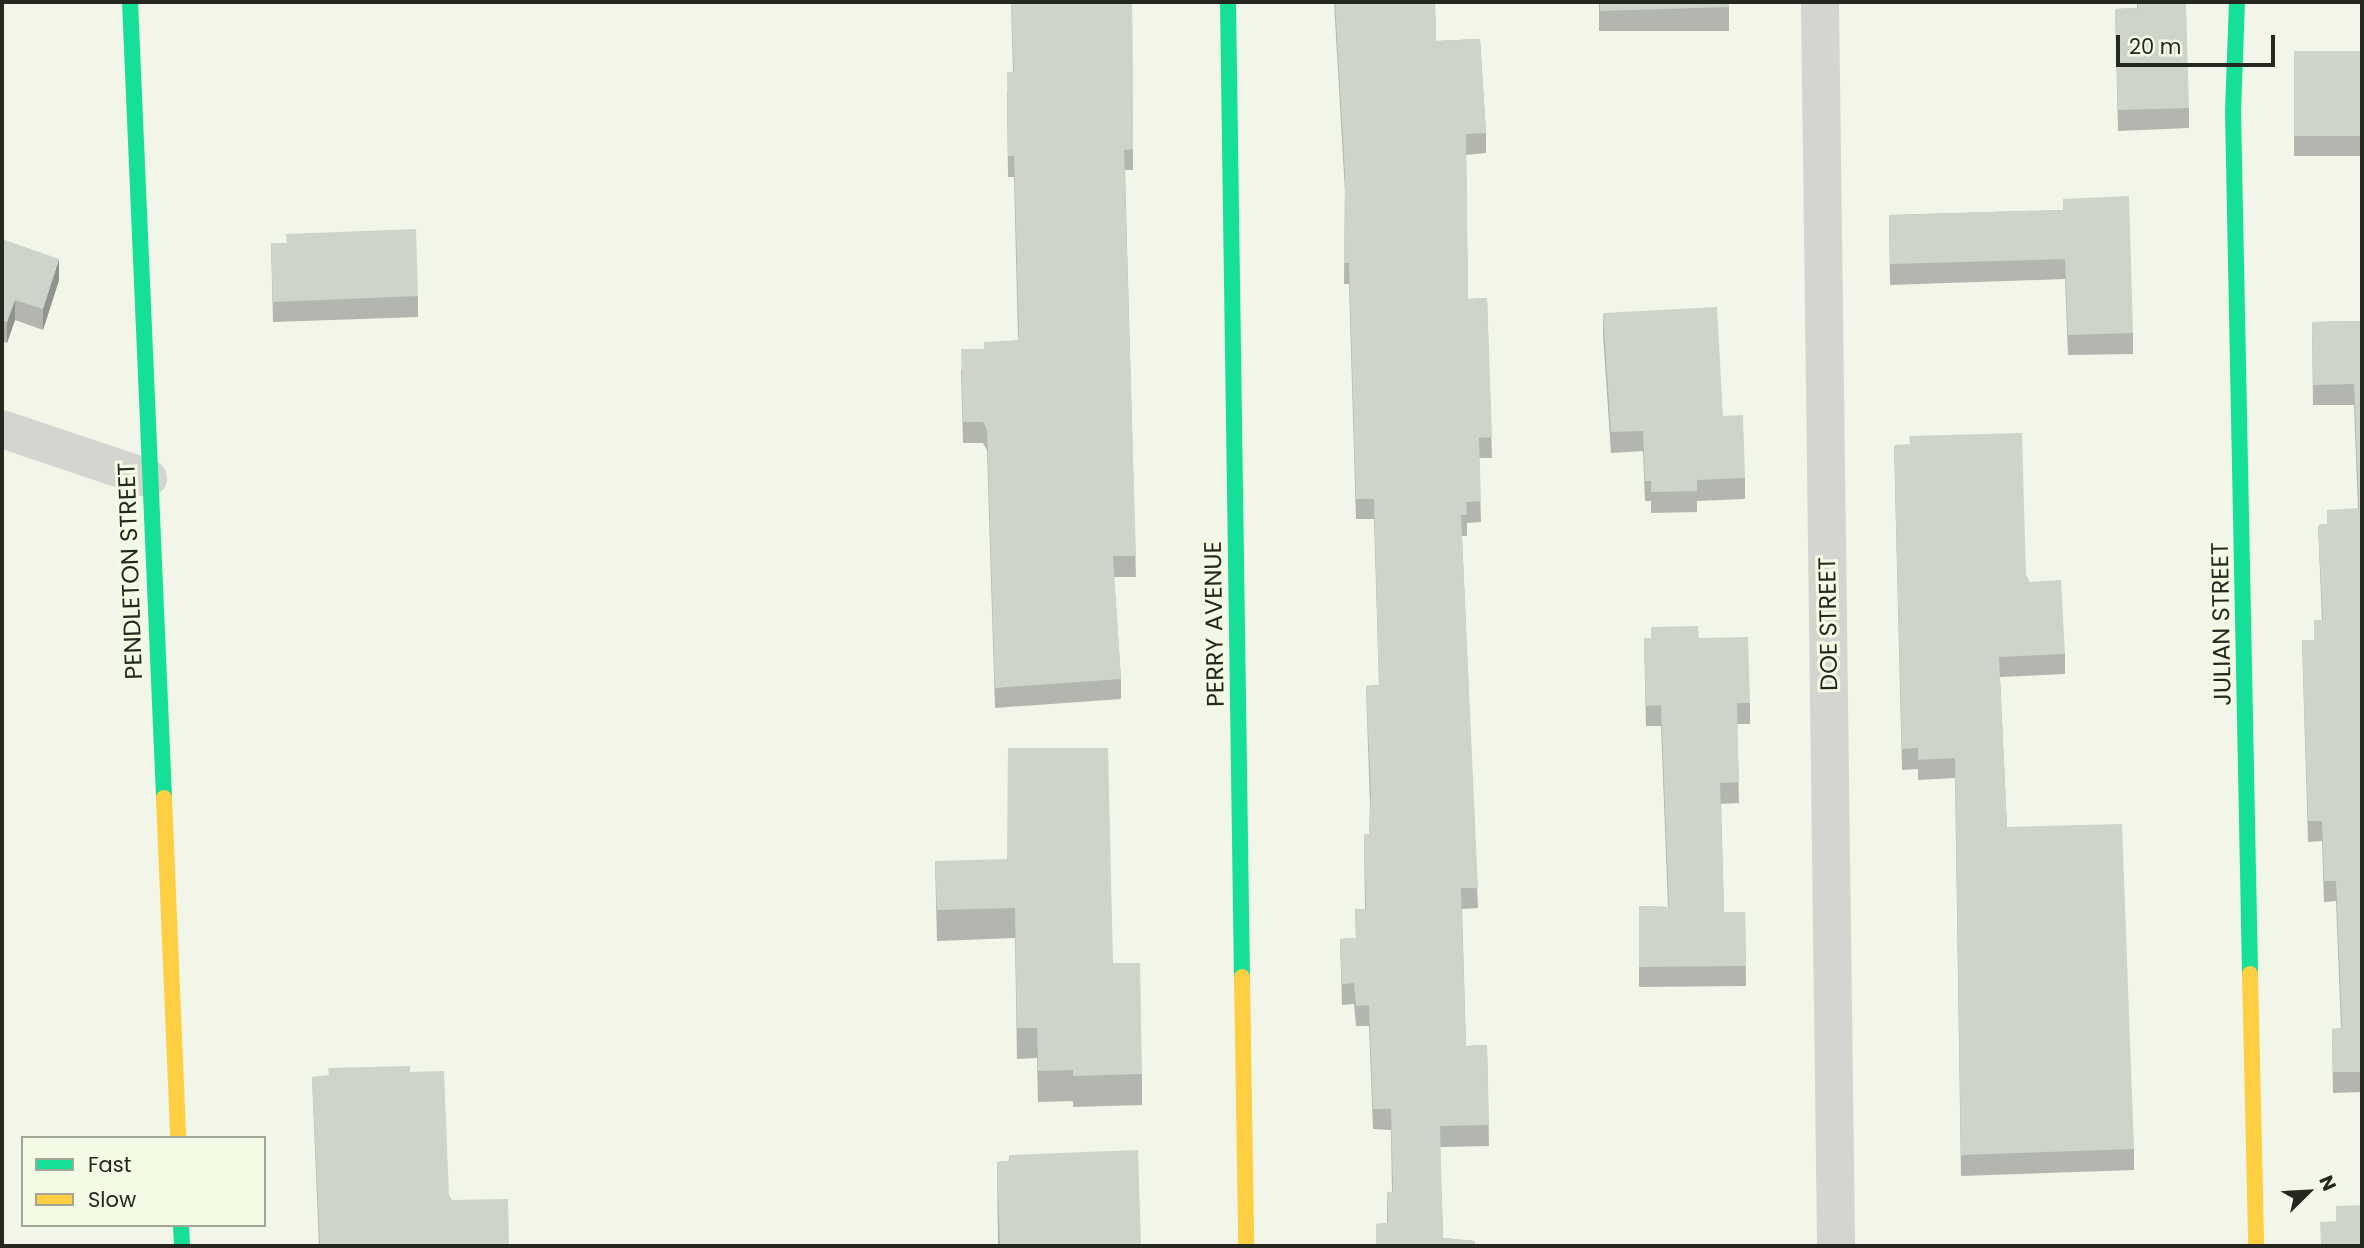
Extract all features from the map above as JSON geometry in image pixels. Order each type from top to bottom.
[{"type":"street","name":"PENDLETON STREET","points":[[130,2],[177,1136]]},
{"type":"street","name":"PERRY AVENUE","points":[[1228,2],[1246,1246]]},
{"type":"street","name":"DOE STREET","points":[[1820,2],[1836,1246]]},
{"type":"street","name":"JULIAN STREET","points":[[2237,2],[2233,111],[2256,1246]]},
{"type":"street","points":[[2,429],[148,478]]},
{"type":"street","points":[[181,1227],[182,1246]]},
{"type":"building","points":[[1011,2],[1132,2],[1133,149],[1124,150],[1136,556],[1113,556],[1121,679],[995,688],[987,430],[983,422],[963,422],[961,349],[984,349],[984,342],[1018,340],[1019,335],[1014,156],[1008,156],[1007,72],[1014,72]]},
{"type":"building","points":[[1335,2],[1435,2],[1436,41],[1480,39],[1486,133],[1466,134],[1468,299],[1487,298],[1492,437],[1479,438],[1481,501],[1466,502],[1467,515],[1461,515],[1478,888],[1461,888],[1466,1046],[1487,1045],[1489,1125],[1440,1126],[1443,1238],[1475,1241],[1475,1246],[1376,1246],[1376,1224],[1388,1223],[1387,1192],[1393,1192],[1391,1109],[1373,1109],[1369,1005],[1356,1006],[1354,983],[1342,984],[1340,939],[1356,938],[1355,909],[1366,909],[1364,834],[1369,834],[1371,794],[1366,686],[1379,685],[1374,499],[1356,499],[1349,263],[1344,263],[1345,175]]},
{"type":"building","points":[[1600,2],[1729,2],[1729,7],[1600,11]]},
{"type":"building","points":[[2138,2],[2186,2],[2189,108],[2118,110],[2115,9],[2138,8]]},
{"type":"building","points":[[2294,51],[2362,51],[2362,136],[2294,136]]},
{"type":"building","points":[[2129,196],[2133,333],[2068,335],[2065,259],[1890,264],[1889,215],[2063,210],[2063,199]]},
{"type":"building","points":[[416,229],[418,296],[273,302],[271,243],[287,243],[286,234]]},
{"type":"building","points":[[2,239],[59,259],[43,309],[15,300],[7,322],[2,320]]},
{"type":"building","points":[[1717,307],[1723,416],[1743,415],[1745,478],[1697,480],[1697,491],[1651,492],[1651,481],[1645,481],[1643,431],[1611,432],[1603,313]]},
{"type":"building","points":[[2362,321],[2362,1072],[2333,1072],[2332,1029],[2342,1028],[2336,881],[2324,881],[2322,821],[2308,821],[2302,640],[2314,640],[2314,620],[2323,620],[2318,525],[2327,524],[2327,510],[2359,508],[2354,384],[2313,385],[2312,322]]},
{"type":"building","points":[[2022,433],[2026,575],[2029,582],[2061,580],[2065,654],[1999,657],[2007,827],[2122,824],[2134,1149],[1961,1155],[1955,758],[1918,760],[1918,748],[1902,749],[1894,445],[1910,444],[1909,436]]},
{"type":"building","points":[[1698,626],[1699,638],[1748,637],[1750,703],[1737,703],[1739,782],[1720,783],[1724,912],[1745,912],[1746,966],[1639,967],[1639,906],[1669,907],[1661,705],[1646,706],[1644,638],[1651,638],[1651,627]]},
{"type":"building","points":[[1008,748],[1108,748],[1113,963],[1140,963],[1142,1074],[1073,1076],[1073,1070],[1038,1071],[1037,1028],[1017,1028],[1015,908],[937,910],[935,861],[1007,859]]},
{"type":"building","points":[[410,1066],[410,1072],[444,1071],[449,1196],[452,1200],[508,1199],[509,1246],[320,1246],[312,1077],[329,1075],[328,1068]]},
{"type":"building","points":[[1138,1150],[1141,1246],[1000,1246],[997,1162],[1010,1161],[1009,1155]]},
{"type":"building","points":[[2362,1205],[2362,1246],[2321,1246],[2320,1222],[2336,1221],[2336,1206]]},
{"type":"traffic: fast","points":[[130,2],[164,798]]},
{"type":"traffic: fast","points":[[1228,2],[1242,977]]},
{"type":"traffic: fast","points":[[2237,2],[2233,111],[2250,974]]},
{"type":"traffic: fast","points":[[181,1227],[182,1246]]},
{"type":"traffic: slow","points":[[164,798],[178,1136]]},
{"type":"traffic: slow","points":[[2250,974],[2256,1246]]},
{"type":"traffic: slow","points":[[1242,977],[1246,1246]]}]
